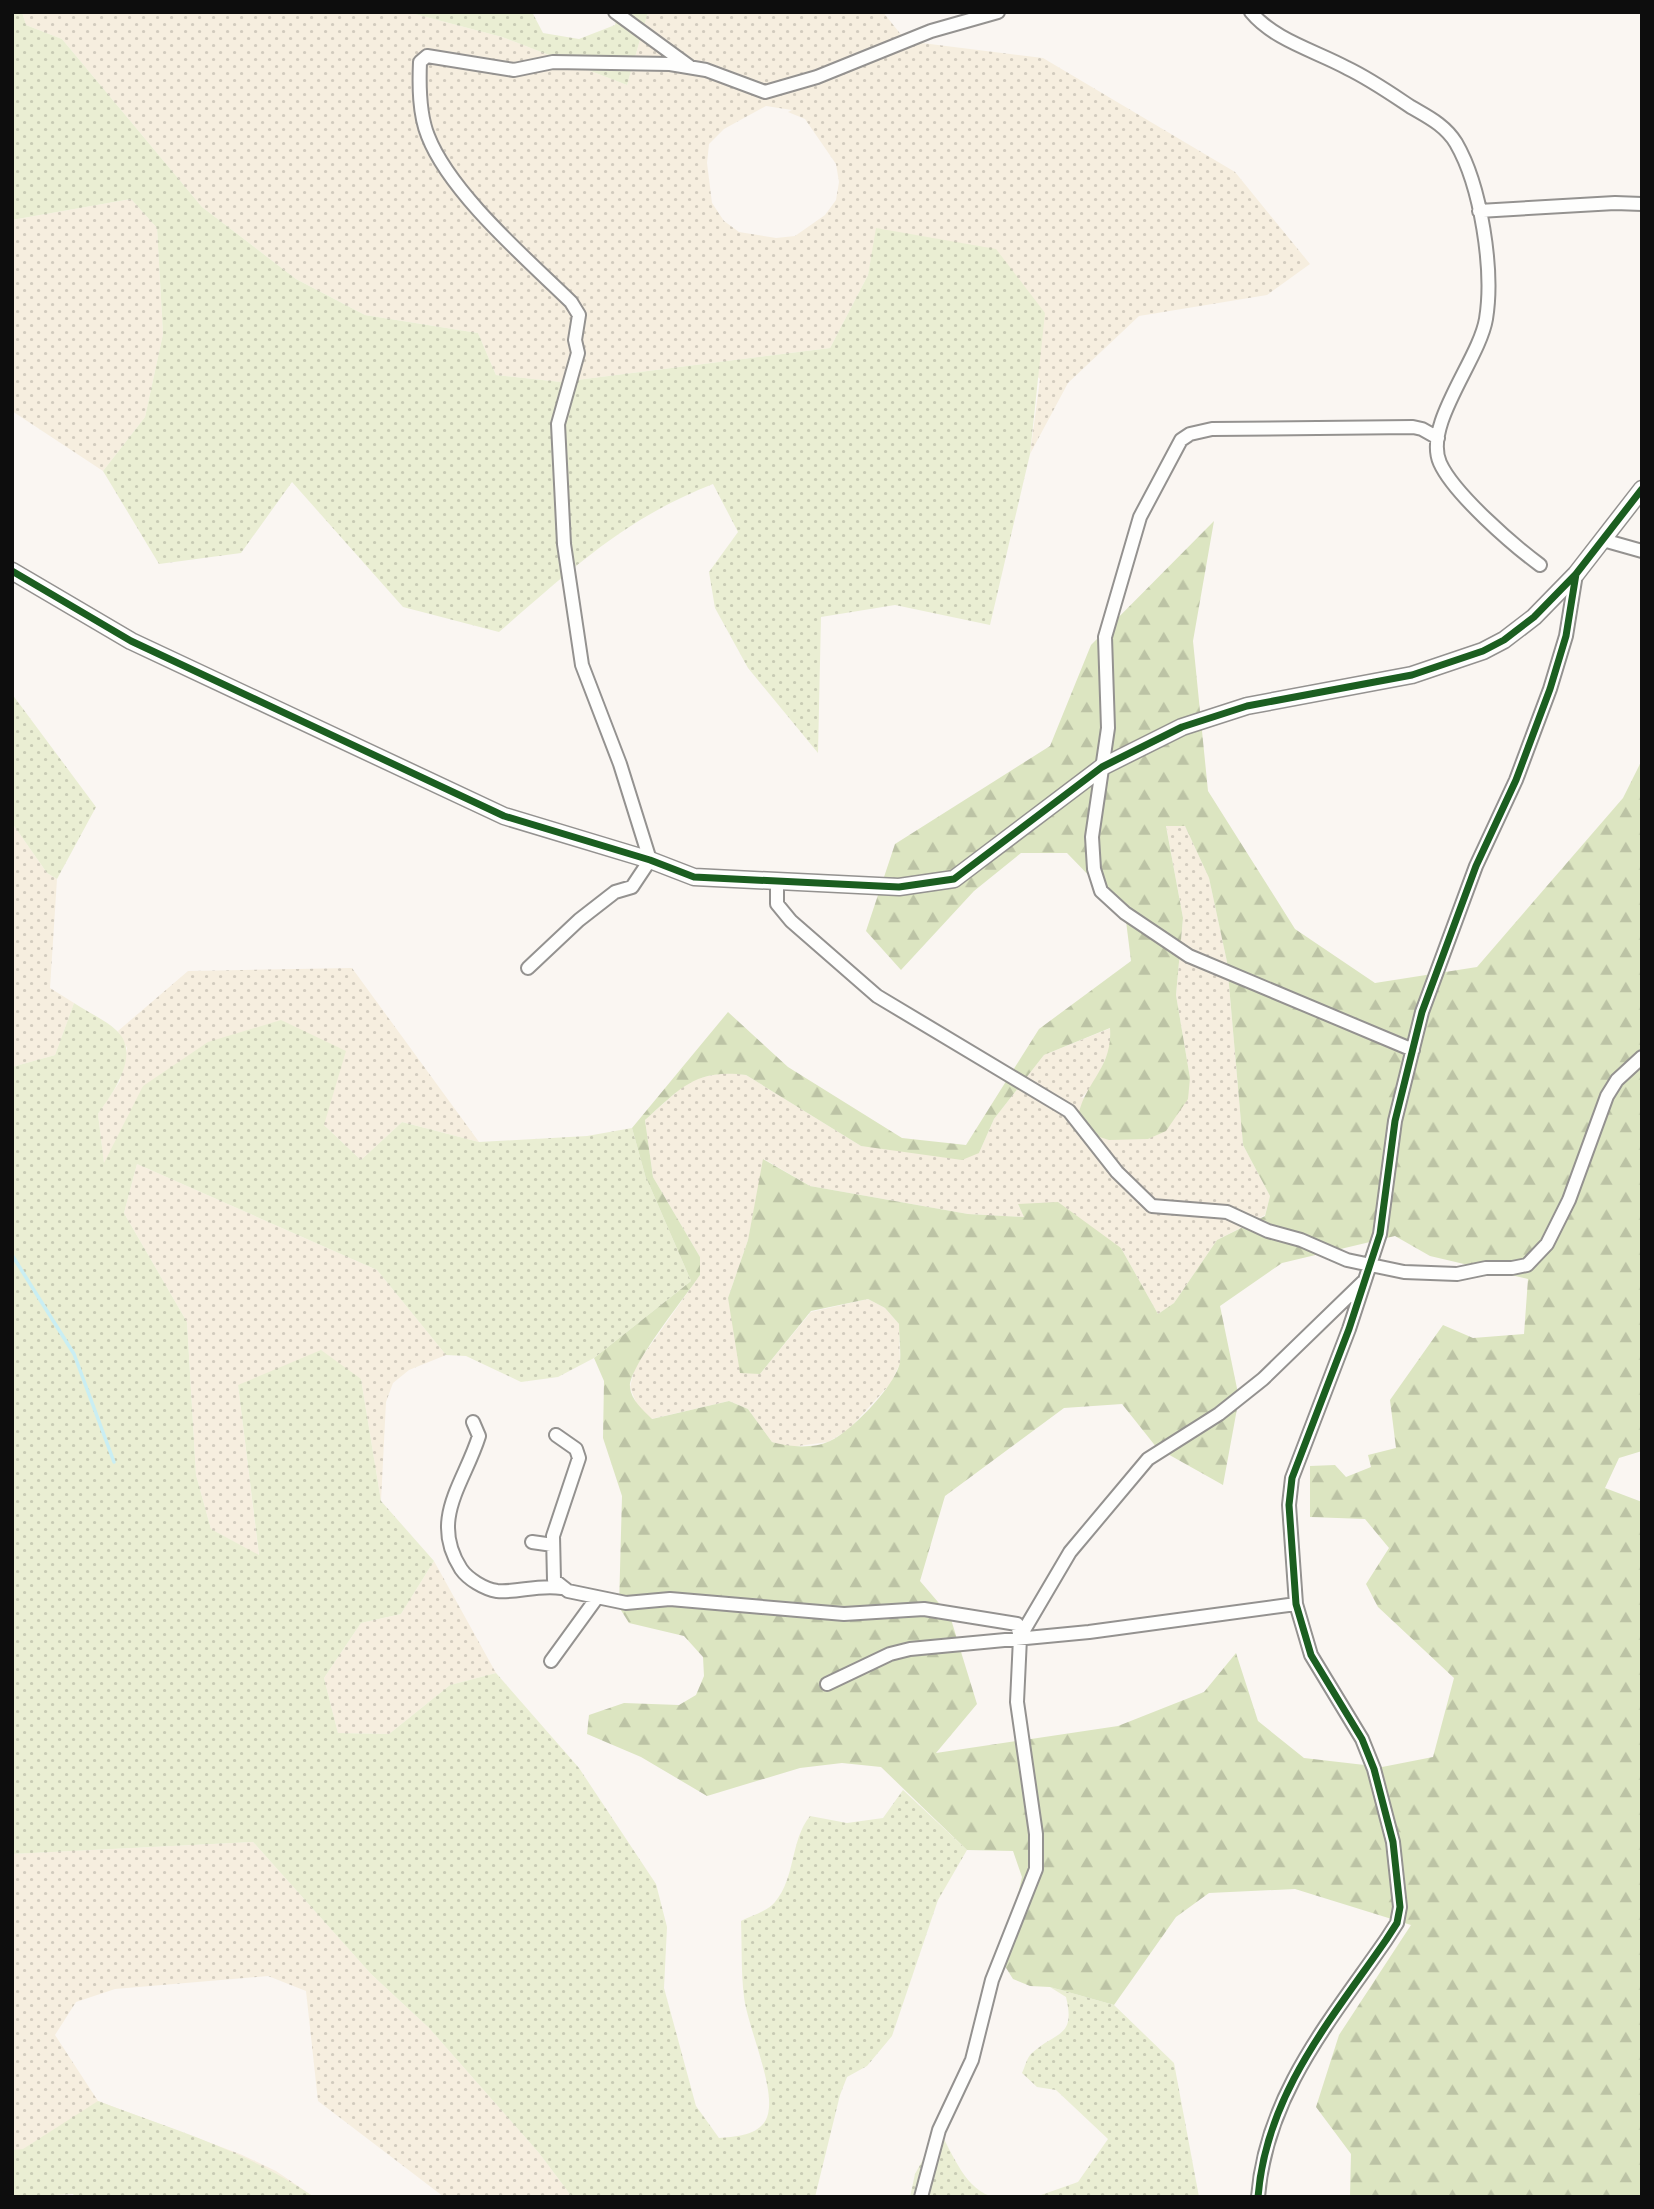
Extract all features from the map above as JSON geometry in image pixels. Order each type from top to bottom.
[{"type":"street","points":[[615,12],[690,67]]},
{"type":"street","points":[[650,860],[620,764],[582,665],[564,544],[558,424],[578,353],[575,340],[579,315],[571,302],[494,225],[447,171],[427,135],[419,62],[427,56],[514,70],[553,62],[690,67],[722,75],[754,90],[780,90],[931,31],[998,12]]},
{"type":"street","points":[[1251,12],[1264,25],[1351,69],[1437,122],[1457,145],[1479,211],[1486,266],[1486,320],[1474,355],[1441,424],[1437,439],[1440,463],[1456,487],[1515,545],[1541,565]]},
{"type":"street","points":[[1479,211],[1615,202],[1642,204]]},
{"type":"street","points":[[1413,1050],[1189,956],[1125,913],[1101,891],[1094,869],[1092,837],[1108,728],[1105,638],[1140,517],[1181,440],[1190,434],[1212,429],[1413,427],[1437,439]]},
{"type":"street","points":[[12,572],[131,641],[504,816],[650,860],[694,877],[900,887],[954,880],[1102,767],[1150,741],[1224,711],[1388,682],[1483,651],[1521,629],[1576,574],[1642,489]]},
{"type":"street","points":[[1603,540],[1642,551]]},
{"type":"street","points":[[1258,2197],[1260,2169],[1274,2116],[1307,2055],[1397,1923],[1400,1907],[1393,1842],[1374,1769],[1346,1709],[1311,1655],[1296,1604],[1291,1574],[1289,1505],[1292,1478],[1380,1234],[1395,1121],[1422,1012],[1476,866],[1516,780],[1550,689],[1566,636],[1576,574]]},
{"type":"street","points":[[528,968],[588,913],[615,892],[632,887],[650,860]]},
{"type":"street","points":[[777,883],[777,904],[791,921],[877,996],[1069,1111],[1117,1172],[1152,1206],[1227,1212],[1268,1231],[1370,1265],[1404,1272],[1457,1274],[1486,1268],[1527,1265],[1547,1244],[1559,1222],[1607,1096],[1617,1080],[1642,1057]]},
{"type":"street","points":[[1020,1637],[1070,1552],[1148,1459],[1219,1414],[1263,1379],[1366,1279]]},
{"type":"street","points":[[473,1422],[479,1436],[447,1517],[446,1534],[456,1561],[464,1574],[482,1586],[497,1591],[538,1586],[569,1589]]},
{"type":"street","points":[[556,1435],[576,1449],[579,1458],[552,1545],[554,1580],[569,1589],[596,1599],[626,1604],[670,1599],[821,1614],[934,1609],[1015,1622],[1020,1637],[1017,1702],[1036,1834],[1036,1869],[992,1980],[972,2060],[939,2130],[921,2197]]},
{"type":"street","points":[[531,1542],[552,1545]]},
{"type":"street","points":[[551,1661],[596,1599]]},
{"type":"street","points":[[827,1684],[890,1654],[910,1649],[1089,1632],[1296,1604]]},
{"type":"shaded area","points":[[22,12],[407,12],[502,37],[627,85],[648,12],[883,12],[906,41],[1043,58],[1235,172],[1310,264],[1267,295],[1139,316],[1068,383],[1030,454],[1040,379],[877,228],[868,275],[830,348],[561,382],[496,375],[478,333],[365,315],[296,279],[202,207],[62,39],[26,25]],"holes":[[[766,106],[792,110],[788,112],[805,119],[836,164],[839,182],[836,200],[825,215],[795,236],[776,238],[739,232],[724,221],[712,203],[707,163],[709,144],[724,129]]]},
{"type":"shaded area","points":[[131,199],[157,228],[163,334],[145,417],[103,471],[12,411],[12,220]]},
{"type":"shaded area","points":[[12,823],[47,873],[57,879],[50,988],[74,1003],[55,1055],[12,1067]]},
{"type":"shaded area","points":[[1166,825],[1185,826],[1209,878],[1227,962],[1243,1145],[1270,1196],[1265,1215],[1217,1240],[1174,1303],[1158,1314],[1121,1248],[1018,1205],[1025,1217],[968,1214],[810,1186],[764,1159],[748,1240],[728,1298],[760,1374],[811,1312],[868,1299],[885,1308],[899,1324],[900,1363],[891,1383],[848,1430],[828,1442],[790,1447],[772,1442],[748,1409],[729,1401],[651,1419],[637,1405],[630,1387],[635,1367],[700,1275],[700,1257],[653,1177],[645,1120],[690,1080],[727,1072],[746,1075],[861,1146],[979,1153],[994,1119],[1044,1055],[1111,1028],[1110,1048],[1094,1085],[1081,1098],[1190,1078],[1176,995],[1183,918]]},
{"type":"shaded area","points":[[352,968],[479,1142],[402,1122],[361,1160],[324,1125],[104,1164],[98,1114],[120,1081],[127,1048],[118,1031],[188,971]]},
{"type":"shaded area","points":[[137,1164],[377,1270],[446,1355],[409,1370],[393,1383],[386,1402],[381,1501],[361,1379],[238,1385],[259,1556],[211,1529],[196,1475],[187,1322],[124,1213]]},
{"type":"shaded area","points":[[434,1561],[496,1673],[450,1685],[389,1734],[338,1733],[324,1678],[361,1623],[401,1614]]},
{"type":"shaded area","points":[[253,1842],[371,1974],[429,2028],[539,2153],[572,2197],[444,2197],[318,2101],[306,1991],[268,1976],[115,1989],[76,2002],[55,2035],[98,2101],[240,2154],[276,2171],[314,2197],[76,2197],[73,2194],[12,2197],[12,1854]]},
{"type":"green space","points":[[12,12],[22,12],[26,25],[62,39],[202,207],[296,279],[365,315],[478,333],[496,375],[561,382],[830,348],[868,275],[876,228],[996,249],[1045,313],[1030,454],[990,625],[895,605],[821,617],[818,753],[748,668],[715,608],[709,572],[738,532],[713,484],[681,498],[624,530],[574,568],[499,632],[403,607],[292,482],[241,553],[159,564],[103,471],[145,417],[163,334],[157,228],[131,199],[12,220]]},
{"type":"green space","points":[[407,12],[532,12],[543,33],[579,39],[615,25],[618,12],[648,12],[627,85],[502,37]]},
{"type":"green space","points":[[1214,521],[1193,641],[1208,791],[1295,929],[1375,983],[1477,967],[1623,798],[1642,760],[1642,1451],[1619,1458],[1605,1488],[1642,1502],[1642,2197],[1350,2197],[1351,2154],[1316,2107],[1339,2035],[1411,1925],[1295,1889],[1209,1893],[1176,1917],[1114,2005],[1050,1987],[1030,1986],[1013,1979],[1003,1963],[1022,1877],[1013,1851],[967,1850],[881,1767],[842,1763],[800,1768],[707,1796],[641,1757],[587,1734],[589,1715],[624,1703],[679,1705],[696,1695],[704,1676],[703,1657],[684,1636],[629,1623],[619,1607],[622,1496],[603,1438],[604,1381],[594,1358],[691,1281],[645,1175],[632,1128],[728,1012],[788,1067],[902,1138],[966,1145],[1039,1029],[1131,961],[1125,913],[1067,853],[1021,853],[974,891],[901,970],[866,931],[895,844],[1050,746],[1091,645]],"holes":[[[1166,826],[1185,826],[1209,878],[1227,962],[1243,1145],[1270,1196],[1265,1216],[1217,1240],[1174,1303],[1158,1314],[1121,1248],[1058,1202],[1018,1204],[1024,1217],[968,1214],[810,1186],[763,1159],[748,1240],[728,1298],[740,1373],[760,1374],[811,1311],[868,1299],[885,1308],[899,1324],[900,1362],[897,1372],[882,1395],[849,1428],[830,1441],[816,1445],[793,1446],[772,1442],[748,1409],[729,1401],[652,1419],[633,1396],[630,1387],[632,1377],[659,1331],[700,1275],[700,1257],[653,1177],[645,1120],[679,1090],[701,1078],[728,1074],[746,1075],[861,1146],[962,1160],[979,1153],[994,1119],[1044,1055],[1110,1028],[1107,1054],[1081,1106],[1078,1118],[1090,1134],[1109,1140],[1148,1139],[1166,1131],[1188,1099],[1190,1078],[1176,995],[1183,918]],[[1395,1236],[1430,1256],[1528,1279],[1524,1334],[1473,1338],[1443,1325],[1390,1400],[1396,1448],[1368,1455],[1371,1467],[1346,1477],[1335,1465],[1310,1466],[1310,1517],[1365,1519],[1389,1548],[1366,1584],[1378,1607],[1454,1678],[1433,1757],[1382,1767],[1304,1758],[1258,1721],[1236,1653],[1204,1692],[1118,1726],[936,1753],[977,1704],[950,1616],[920,1581],[945,1496],[1064,1408],[1122,1404],[1157,1448],[1223,1485],[1239,1398],[1220,1306],[1282,1263]]]},
{"type":"green space","points":[[12,694],[96,807],[57,879],[47,873],[12,823]]},
{"type":"green space","points":[[74,1003],[116,1030],[123,1039],[126,1050],[122,1073],[98,1114],[104,1163],[143,1086],[208,1042],[281,1020],[346,1051],[324,1125],[361,1160],[402,1122],[479,1142],[587,1136],[632,1128],[645,1175],[691,1281],[594,1358],[558,1377],[521,1382],[466,1356],[446,1355],[377,1270],[137,1164],[124,1213],[187,1322],[196,1475],[211,1529],[259,1555],[238,1385],[321,1350],[361,1379],[381,1501],[434,1561],[401,1614],[361,1623],[324,1678],[338,1733],[389,1734],[450,1685],[496,1673],[579,1768],[656,1884],[667,1927],[664,1988],[696,2106],[719,2138],[741,2136],[755,2131],[768,2114],[765,2073],[744,1997],[741,1921],[768,1908],[782,1892],[799,1836],[810,1816],[847,1823],[883,1818],[903,1790],[967,1850],[938,1900],[892,2036],[867,2066],[847,2077],[840,2095],[815,2197],[572,2197],[539,2153],[429,2028],[371,1974],[253,1842],[12,1854],[12,1067],[55,1055]]},
{"type":"green space","points":[[1050,1987],[1114,2005],[1174,2063],[1199,2197],[1016,2197],[1041,2195],[1078,2182],[1108,2139],[1056,2090],[1037,2087],[1022,2073],[1030,2055],[1066,2027],[1066,1997]]},
{"type":"green space","points":[[98,2101],[236,2154],[314,2197],[76,2197],[73,2194],[12,2197],[12,2150],[23,2149]]},
{"type":"green space","points":[[939,2130],[968,2180],[985,2194],[995,2197],[910,2197],[915,2174]]},
{"type":"waterway","points":[[12,1255],[74,1354],[114,1462]]},
{"type":"cycle path","points":[[12,571],[131,641],[504,816],[650,860],[694,877],[899,887],[954,879],[1102,767],[1182,727],[1247,706],[1412,675],[1483,651],[1504,640],[1534,617],[1576,574],[1642,489]]},
{"type":"cycle path","points":[[1258,2197],[1264,2160],[1287,2092],[1323,2030],[1397,1923],[1400,1907],[1393,1842],[1374,1769],[1362,1739],[1311,1655],[1296,1604],[1289,1505],[1292,1478],[1349,1329],[1380,1234],[1395,1121],[1422,1012],[1476,866],[1516,780],[1550,689],[1566,636],[1576,574]]}]
